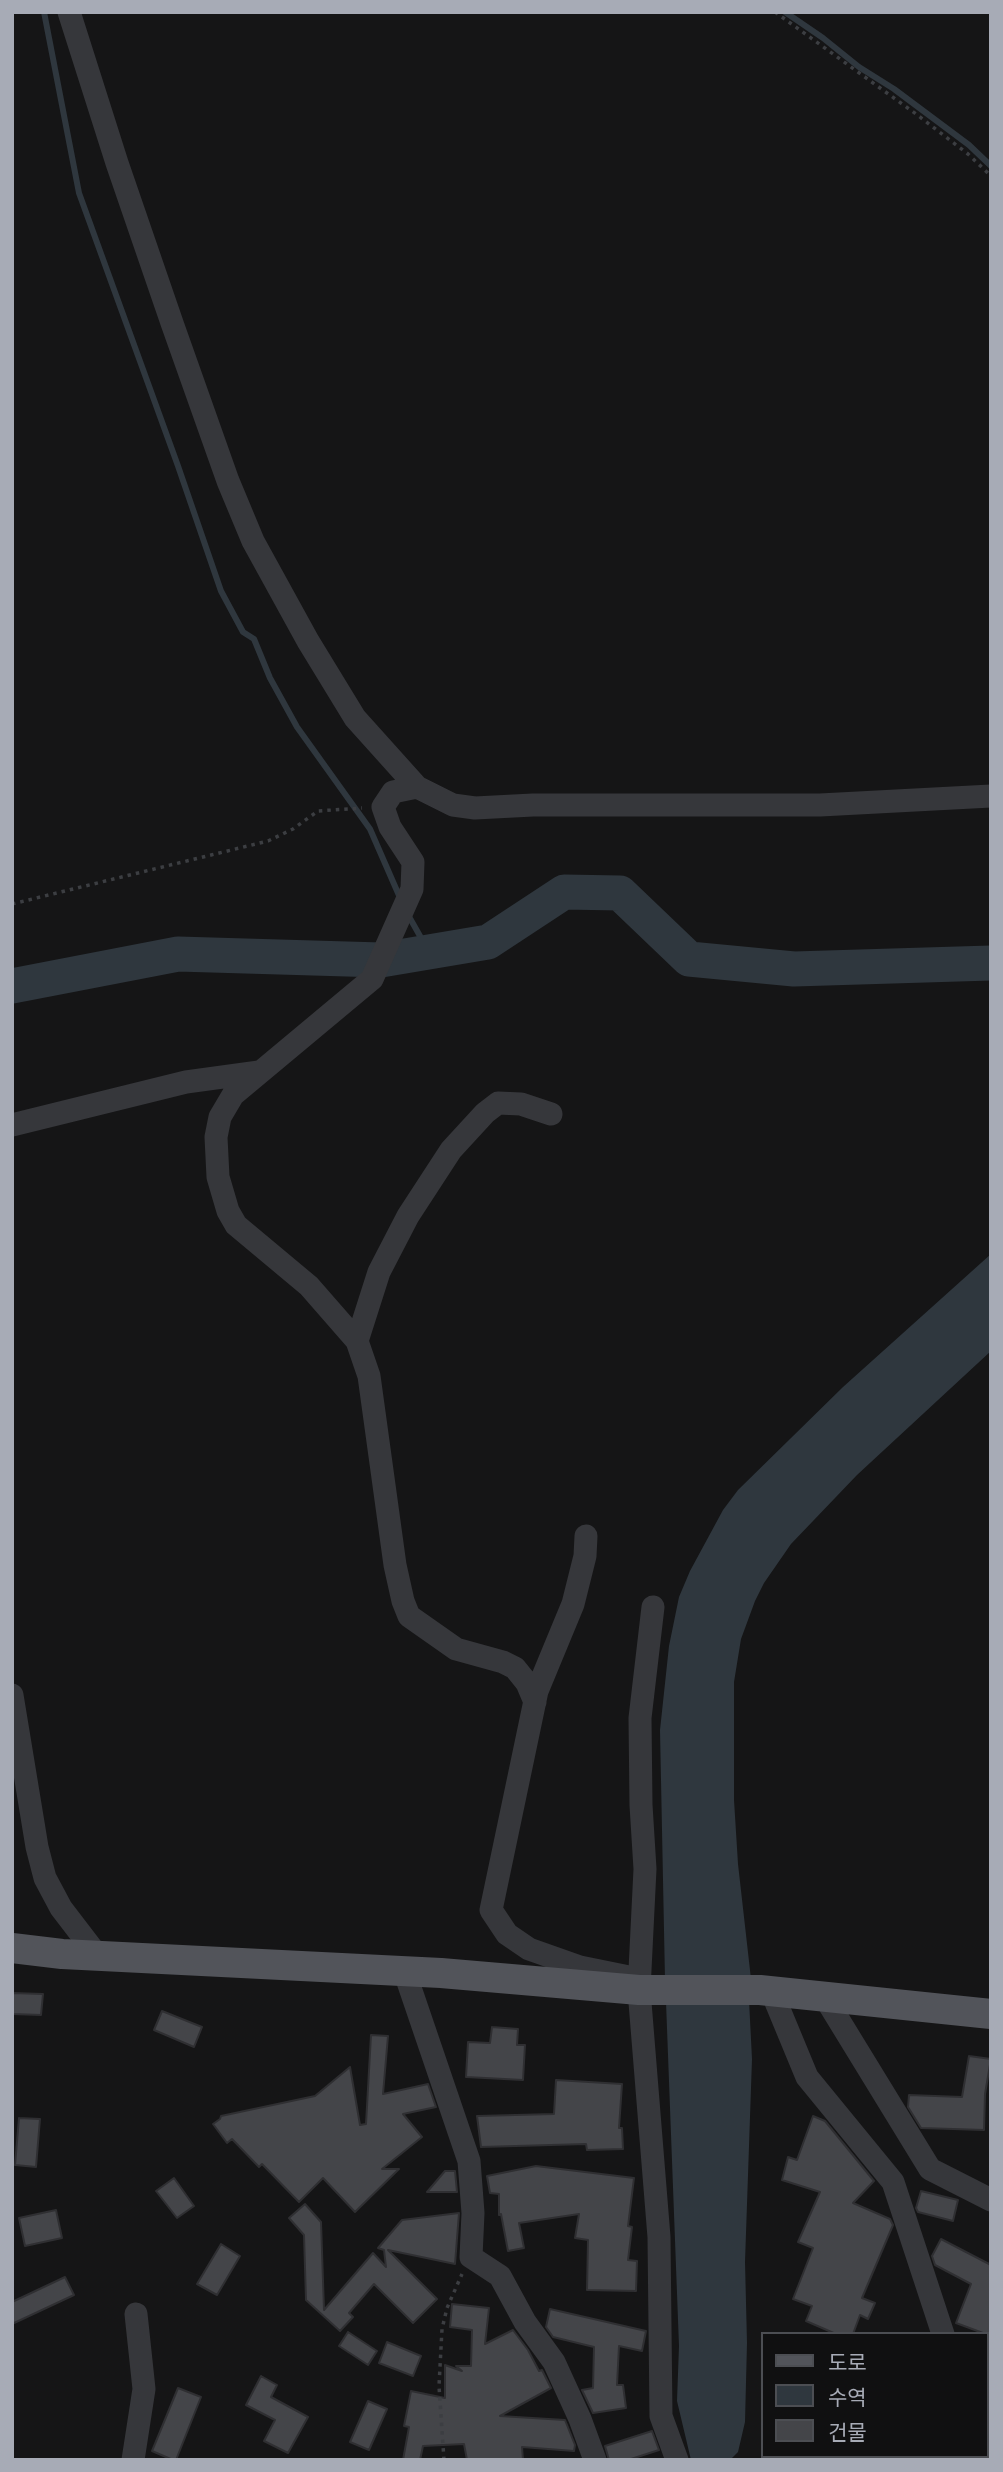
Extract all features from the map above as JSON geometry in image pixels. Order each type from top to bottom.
[{"type":"main road","points":[[12,1948],[62,1954],[644,1986],[765,1990],[991,2014]]},
{"type":"street","points":[[69,12],[172,323],[228,481],[253,541],[308,641],[355,718],[418,787],[453,805],[475,808],[533,805],[820,805],[991,796]]},
{"type":"street","points":[[418,787],[393,792],[383,807],[390,827],[413,862],[412,889],[372,979],[233,1095],[220,1117],[216,1137],[218,1177],[228,1211],[236,1225],[309,1286],[357,1341],[369,1376],[395,1565],[402,1601],[409,1616],[456,1649],[515,1668],[527,1684],[535,1702]]},
{"type":"street","points":[[12,1125],[186,1082],[259,1072]]},
{"type":"street","points":[[357,1341],[379,1272],[408,1216],[452,1150],[485,1113],[498,1103],[521,1104],[551,1114]]},
{"type":"street","points":[[586,1536],[585,1556],[573,1604],[537,1691],[491,1910],[507,1934],[529,1949],[644,1986]]},
{"type":"street","points":[[653,1607],[640,1718],[645,1868],[644,1986],[659,2237],[661,2416],[677,2460]]},
{"type":"street","points":[[12,1695],[37,1847],[45,1878],[61,1908],[97,1955]]},
{"type":"street","points":[[405,1973],[469,2161],[473,2213],[471,2257],[500,2276],[525,2322],[554,2362],[595,2460]]},
{"type":"street","points":[[765,1990],[807,2077],[893,2182],[942,2332]]},
{"type":"street","points":[[824,1996],[930,2169],[991,2200]]},
{"type":"street","points":[[893,2182],[930,2169]]},
{"type":"street","points":[[133,2460],[144,2389],[136,2314]]},
{"type":"path","points":[[775,12],[916,114],[968,154],[991,176]]},
{"type":"path","points":[[12,904],[268,841],[293,829],[318,811],[367,808]]},
{"type":"path","points":[[443,2460],[439,2386],[442,2329],[447,2308],[471,2257]]},
{"type":"water","points":[[991,1254],[991,1351],[857,1475],[791,1544],[764,1583],[741,1639],[734,1682],[734,1800],[751,1979],[665,1980],[660,1730],[669,1646],[679,1597],[690,1571],[723,1510],[738,1490],[843,1387]]},
{"type":"water","points":[[749,2000],[752,2059],[745,2262],[745,2422],[738,2452],[730,2460],[691,2460],[677,2401],[679,2346],[666,2002]]},
{"type":"building","points":[[12,1993],[43,1994],[41,2015],[12,2014]]},
{"type":"building","points":[[162,2011],[202,2027],[194,2047],[154,2030]]},
{"type":"building","points":[[492,2027],[518,2029],[517,2045],[525,2045],[523,2080],[466,2077],[468,2042],[490,2043]]},
{"type":"building","points":[[371,2035],[388,2036],[383,2094],[428,2084],[436,2107],[403,2114],[422,2137],[382,2169],[399,2169],[355,2212],[323,2178],[299,2202],[262,2164],[259,2167],[232,2139],[227,2143],[213,2124],[221,2116],[315,2096],[350,2067],[360,2125],[366,2124]]},
{"type":"building","points":[[969,2056],[991,2059],[985,2094],[984,2130],[921,2128],[908,2107],[909,2095],[962,2097]]},
{"type":"building","points":[[556,2080],[622,2084],[619,2128],[622,2128],[623,2149],[587,2150],[586,2144],[481,2147],[477,2116],[554,2114]]},
{"type":"building","points":[[813,2116],[825,2121],[874,2181],[853,2203],[890,2219],[893,2225],[862,2298],[875,2303],[868,2319],[860,2315],[854,2332],[831,2332],[806,2321],[812,2306],[793,2299],[813,2248],[798,2242],[820,2192],[782,2180],[788,2157],[797,2160]]},
{"type":"building","points":[[19,2118],[40,2119],[36,2167],[15,2165]]},
{"type":"building","points":[[536,2166],[634,2178],[628,2226],[632,2227],[628,2260],[637,2261],[636,2291],[587,2290],[588,2240],[575,2238],[579,2214],[519,2223],[524,2248],[508,2251],[501,2214],[499,2215],[499,2194],[490,2193],[487,2176]]},
{"type":"building","points":[[445,2171],[455,2171],[457,2192],[427,2192]]},
{"type":"building","points":[[174,2178],[194,2206],[177,2218],[156,2191]]},
{"type":"building","points":[[921,2191],[958,2200],[953,2221],[918,2212],[916,2208]]},
{"type":"building","points":[[305,2204],[321,2222],[324,2310],[373,2253],[386,2267],[384,2250],[378,2248],[402,2220],[459,2213],[455,2264],[388,2250],[437,2299],[413,2323],[374,2284],[349,2313],[353,2317],[340,2331],[306,2300],[304,2235],[289,2218]]},
{"type":"building","points":[[56,2210],[62,2238],[25,2246],[19,2218]]},
{"type":"building","points":[[941,2239],[991,2265],[991,2336],[989,2332],[980,2332],[956,2323],[971,2284],[935,2265],[932,2256]]},
{"type":"building","points":[[221,2244],[240,2256],[217,2295],[197,2284]]},
{"type":"building","points":[[65,2277],[74,2295],[12,2324],[12,2302]]},
{"type":"building","points":[[452,2304],[489,2308],[485,2344],[513,2330],[539,2371],[542,2370],[551,2388],[500,2416],[565,2420],[575,2445],[574,2451],[522,2447],[523,2460],[467,2460],[464,2444],[423,2446],[420,2460],[403,2460],[409,2427],[404,2426],[411,2391],[445,2398],[445,2365],[462,2371],[456,2366],[471,2366],[472,2330],[450,2327]]},
{"type":"building","points":[[550,2309],[646,2331],[642,2351],[619,2346],[617,2385],[623,2385],[626,2408],[593,2413],[582,2390],[593,2388],[594,2347],[553,2337],[546,2327]]},
{"type":"building","points":[[348,2332],[377,2351],[368,2365],[339,2346]]},
{"type":"building","points":[[387,2342],[421,2356],[413,2376],[379,2363]]},
{"type":"building","points":[[261,2376],[277,2385],[271,2397],[308,2417],[288,2453],[264,2441],[275,2420],[246,2405]]},
{"type":"building","points":[[178,2388],[201,2397],[176,2460],[173,2460],[152,2451]]},
{"type":"building","points":[[368,2401],[387,2409],[369,2450],[350,2442]]},
{"type":"building","points":[[652,2431],[659,2450],[628,2460],[609,2460],[605,2446]]},
{"type":"waterway","points":[[44,12],[79,193],[221,591],[243,632],[254,639],[270,678],[297,727],[370,829],[401,900]]},
{"type":"waterway","points":[[785,12],[969,145],[991,166]]},
{"type":"waterway","points":[[12,986],[178,954],[381,960],[488,942],[564,892],[620,893],[689,959],[794,969],[991,963]]},
{"type":"waterway","points":[[407,913],[429,952]]}]
